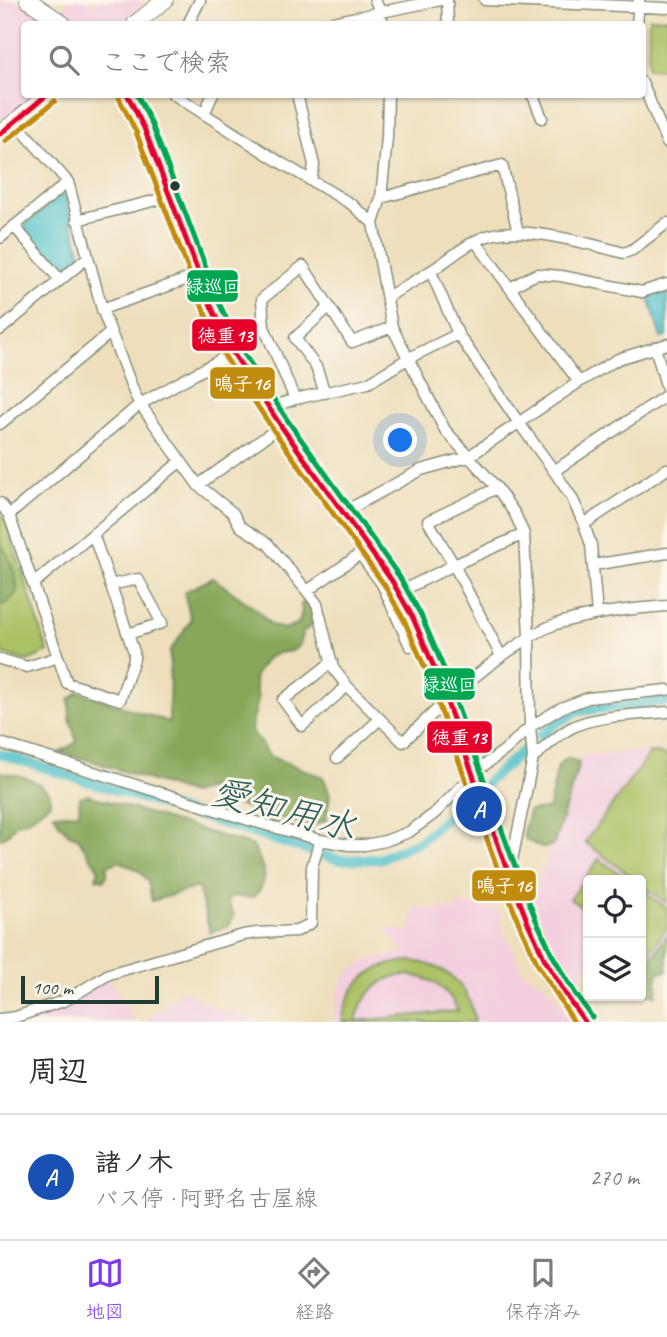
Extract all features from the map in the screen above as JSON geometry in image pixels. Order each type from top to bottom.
[{"type":"main road","points":[[27,0],[58,21]]},
{"type":"main road","points":[[139,21],[165,0]]},
{"type":"main road","points":[[0,134],[44,98]]},
{"type":"main road","points":[[133,98],[199,275],[233,353],[342,513],[364,551],[398,592],[421,635],[528,923],[545,960],[585,1022]]},
{"type":"street","points":[[190,21],[200,0]]},
{"type":"street","points":[[375,0],[382,19]]},
{"type":"street","points":[[358,21],[382,19],[441,0]]},
{"type":"street","points":[[447,0],[449,21]]},
{"type":"street","points":[[485,0],[639,3],[667,8]]},
{"type":"street","points":[[637,21],[639,3]]},
{"type":"street","points":[[646,92],[667,143]]},
{"type":"street","points":[[179,98],[351,204],[373,223]]},
{"type":"street","points":[[204,114],[211,98]]},
{"type":"street","points":[[298,98],[314,165],[311,181]]},
{"type":"street","points":[[388,98],[381,198],[373,223],[392,327],[445,430],[496,488],[515,514],[524,534],[533,758],[512,860],[505,864]]},
{"type":"street","points":[[534,98],[542,118]]},
{"type":"street","points":[[15,122],[68,182],[102,309],[135,395],[198,485],[233,513],[240,526],[268,544],[307,591],[317,604],[333,668],[346,686],[403,742],[446,701],[500,656],[553,625],[597,614],[667,606]]},
{"type":"street","points":[[381,198],[502,165],[518,232]]},
{"type":"street","points":[[0,238],[68,182]]},
{"type":"street","points":[[77,220],[169,197]]},
{"type":"street","points":[[387,297],[476,242],[496,233],[518,232],[624,253],[632,250],[667,223]]},
{"type":"street","points":[[14,226],[60,280]]},
{"type":"street","points":[[476,242],[579,382]]},
{"type":"street","points":[[0,330],[88,258]]},
{"type":"street","points":[[295,399],[264,327],[262,299],[303,266],[352,342],[392,327]]},
{"type":"street","points":[[431,272],[458,334],[572,498],[591,545],[597,614]]},
{"type":"street","points":[[511,288],[537,274],[642,292],[667,284]]},
{"type":"street","points":[[102,309],[199,275]]},
{"type":"street","points":[[325,393],[316,367],[295,338],[329,307]]},
{"type":"street","points":[[0,424],[110,332]]},
{"type":"street","points":[[269,408],[295,399],[368,383],[409,358],[458,334]]},
{"type":"street","points":[[342,513],[421,470],[468,457],[618,359],[661,346],[667,389]]},
{"type":"street","points":[[9,515],[141,404],[233,353]]},
{"type":"street","points":[[554,471],[667,395]]},
{"type":"street","points":[[198,485],[281,426]]},
{"type":"street","points":[[33,584],[181,461]]},
{"type":"street","points":[[584,524],[667,469]]},
{"type":"street","points":[[496,488],[428,520],[500,656]]},
{"type":"street","points":[[0,503],[9,515],[67,683],[121,700],[134,652],[93,534]]},
{"type":"street","points":[[398,592],[524,534]]},
{"type":"street","points":[[307,591],[364,551],[410,646]]},
{"type":"street","points":[[593,565],[667,553]]},
{"type":"street","points":[[110,585],[138,579],[162,623],[128,634]]},
{"type":"street","points":[[0,659],[27,667],[58,657]]},
{"type":"street","points":[[332,662],[283,700],[303,726],[346,686]]},
{"type":"street","points":[[0,743],[320,842],[365,845],[410,832],[434,814],[530,727],[561,708],[588,698],[667,690]]},
{"type":"street","points":[[533,758],[559,736],[582,724],[667,712]]},
{"type":"street","points":[[337,758],[380,719]]},
{"type":"street","points":[[0,1019],[16,1017],[66,1000],[109,974],[141,964],[257,933],[297,931],[311,923],[312,867],[320,842]]},
{"type":"shaded area","points":[[0,0],[18,0],[50,21],[21,21],[21,98],[29,98],[0,122]]},
{"type":"shaded area","points":[[68,0],[84,0],[91,6],[95,0],[138,0],[141,4],[140,9],[124,21],[71,21],[61,14]]},
{"type":"shaded area","points":[[658,750],[667,754],[667,937],[646,965],[646,875],[583,875],[583,975],[575,987],[531,902],[580,756]]},
{"type":"shaded area","points":[[457,903],[500,910],[502,928],[523,971],[544,984],[576,1022],[333,1022],[340,986],[345,977],[358,965],[375,958],[404,953],[385,928],[410,932],[415,907],[439,911],[440,907],[455,910]]},
{"type":"shaded area","points":[[107,977],[136,1022],[12,1022]]},
{"type":"shaded area","points":[[183,990],[213,1008],[254,1022],[144,1022]]},
{"type":"green space","points":[[649,18],[667,18],[667,69],[648,68]]},
{"type":"green space","points":[[0,514],[5,519],[48,652],[27,661],[0,653]]},
{"type":"green space","points":[[0,542],[17,582],[16,593],[2,605],[0,604]]},
{"type":"green space","points":[[213,578],[258,611],[271,625],[284,629],[299,623],[301,604],[306,602],[315,616],[311,626],[302,633],[300,645],[292,651],[267,658],[254,677],[258,699],[251,729],[269,756],[323,777],[330,794],[326,820],[311,827],[218,799],[212,787],[192,794],[60,752],[77,742],[70,719],[69,700],[78,692],[169,722],[170,651],[191,620],[184,592]]},
{"type":"green space","points":[[650,753],[667,756],[667,903],[646,888],[646,875],[629,875],[585,842]]},
{"type":"green space","points":[[567,758],[579,764],[554,844],[542,848],[525,839],[523,833],[529,811],[549,807],[558,766]]},
{"type":"green space","points":[[0,772],[21,776],[39,784],[50,794],[50,803],[29,819],[16,824],[0,839]]},
{"type":"green space","points":[[88,795],[253,846],[264,874],[262,885],[252,898],[233,896],[228,899],[234,915],[230,925],[210,933],[198,887],[152,901],[148,882],[141,872],[120,861],[107,866],[104,880],[96,878],[99,870],[77,837],[69,834],[60,825],[54,814],[79,813],[80,797]]},
{"type":"green space","points":[[599,859],[622,875],[587,875]]},
{"type":"green space","points":[[583,881],[583,908],[570,899]]},
{"type":"green space","points":[[646,893],[667,908],[667,928],[647,955]]},
{"type":"green space","points":[[667,935],[667,971],[659,972],[656,996],[646,991],[646,964]]},
{"type":"green space","points":[[396,963],[423,963],[445,972],[462,988],[468,998],[475,1022],[342,1022],[345,1008],[356,986],[373,971]],"holes":[[[412,976],[429,980],[443,989],[458,1011],[356,1021],[366,997],[378,985],[394,977]]]},
{"type":"water","points":[[61,195],[65,195],[81,255],[61,272],[25,229],[25,225]]},
{"type":"water","points":[[667,288],[667,337],[661,338],[648,294]]},
{"type":"waterway","name":"愛知用水","points":[[540,736],[578,711],[667,701]]},
{"type":"waterway","name":"愛知用水","points":[[0,754],[339,860],[379,859],[420,841],[524,750]]},
{"type":"transit line","name":"徳重13","points":[[0,134],[43,98]]},
{"type":"transit line","name":"鳴子16","points":[[119,98],[136,132],[204,311],[225,357],[274,431],[385,586],[405,622],[428,675],[520,926],[538,965],[574,1022]]},
{"type":"transit line","name":"徳重13","points":[[129,98],[144,128],[212,308],[233,353],[281,426],[392,581],[413,618],[436,672],[528,923],[545,960],[585,1022]]},
{"type":"transit line","name":"緑巡回","points":[[139,98],[152,125],[220,305],[241,349],[288,421],[399,576],[421,615],[444,669],[536,920],[553,956],[592,1017]]},
{"type":"transit line","name":"鳴子16","points":[[6,141],[55,101]]},
{"type":"place","name":"諸ノ木","points":[[479,809]]}]
